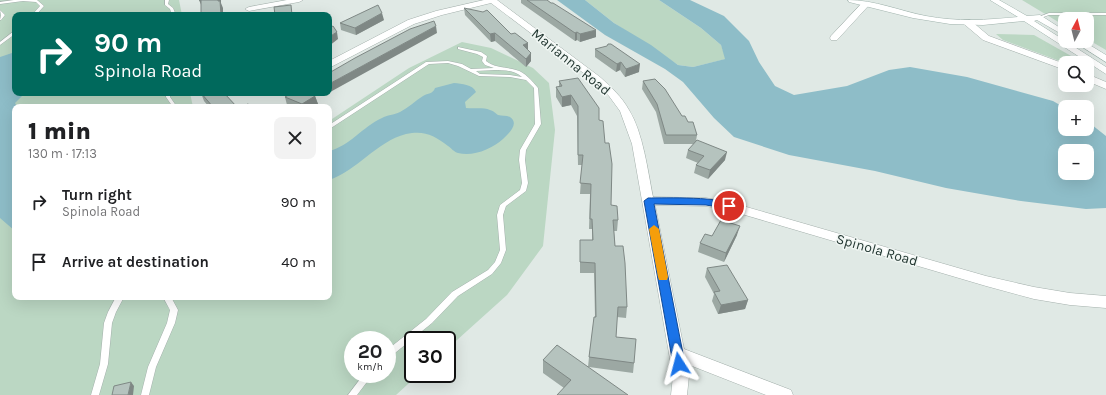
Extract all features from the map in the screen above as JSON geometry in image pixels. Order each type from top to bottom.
[{"type":"street","points":[[246,0],[249,12],[299,0]]},
{"type":"street","points":[[332,63],[411,22],[439,13],[493,0]]},
{"type":"street","name":"Marianna Road","points":[[493,0],[597,79],[620,104],[630,122],[637,144],[678,353],[680,376],[679,395]]},
{"type":"street","points":[[852,0],[932,19],[967,22],[1038,18]]},
{"type":"street","points":[[994,0],[1106,71]]},
{"type":"street","points":[[1008,0],[1058,30]]},
{"type":"street","points":[[834,38],[866,4]]},
{"type":"street","points":[[967,22],[986,38],[1058,64]]},
{"type":"street","points":[[1088,48],[1106,59]]},
{"type":"street","points":[[1094,80],[1106,86]]},
{"type":"street","name":"Spinola Road","points":[[648,201],[706,202],[729,206],[986,281],[1041,294],[1070,299],[1106,302]]},
{"type":"street","points":[[678,353],[785,395]]},
{"type":"lane","points":[[0,3],[23,0],[37,1],[42,6],[37,12]]},
{"type":"lane","points":[[167,0],[166,4],[172,9],[173,12]]},
{"type":"lane","points":[[0,11],[3,15],[0,19]]},
{"type":"lane","points":[[1038,18],[1049,14],[1106,14]]},
{"type":"lane","points":[[0,44],[12,34]]},
{"type":"lane","points":[[460,48],[479,52],[485,57],[484,61],[487,64],[499,67],[501,69]]},
{"type":"lane","points":[[332,125],[428,63],[448,62],[479,74],[510,76],[527,79]]},
{"type":"lane","points":[[396,348],[429,322],[456,294],[490,272],[498,263],[503,250],[500,215],[504,205],[522,191],[525,183],[523,150],[538,124],[536,88],[523,73],[513,70],[471,70]]},
{"type":"lane","points":[[95,395],[104,364],[108,323],[118,300]]},
{"type":"lane","points":[[146,395],[152,367],[171,323],[174,310],[169,300]]},
{"type":"lane","points":[[352,395],[362,383]]},
{"type":"green space","points":[[0,0],[179,0],[181,12],[12,12],[12,96],[191,96],[192,104],[12,104],[12,300],[332,300],[332,119],[409,68],[462,42],[491,48],[533,68],[549,83],[555,130],[543,246],[507,295],[456,341],[456,331],[404,331],[404,383],[409,383],[396,395],[0,395]]},
{"type":"green space","points":[[585,0],[659,0],[701,28],[721,45],[726,59],[693,67],[678,65],[614,23]]},
{"type":"green space","points":[[1022,0],[1106,0],[1106,50],[1094,43],[1094,12],[1058,12],[1058,22]]},
{"type":"green space","points":[[996,34],[1034,35],[1071,56],[1058,56],[1058,60],[1003,40]]},
{"type":"water","points":[[557,0],[585,0],[614,23],[651,45],[678,65],[693,67],[725,59],[721,45],[701,28],[659,0],[690,0],[724,16],[749,41],[759,62],[775,86],[794,95],[847,86],[889,70],[910,67],[967,77],[1053,101],[1058,104],[1058,136],[1094,136],[1094,127],[1106,136],[1106,208],[1086,209],[1021,201],[946,188],[875,171],[789,155],[734,137],[714,118],[683,82],[665,69],[605,35]]},
{"type":"water","points":[[12,53],[12,96],[22,96],[16,104],[12,104],[12,228],[0,218],[0,57]]},
{"type":"water","points":[[454,83],[472,87],[476,92],[465,102],[466,108],[487,109],[498,115],[510,117],[514,123],[512,129],[499,143],[488,149],[470,154],[455,152],[443,142],[428,134],[406,134],[385,143],[349,170],[332,178],[332,150],[350,141],[375,122],[403,110],[423,96],[432,92],[435,88]]},
{"type":"building","points":[[201,0],[220,1],[221,12],[201,12]]},
{"type":"building","points":[[527,0],[547,0],[596,30],[580,34],[577,32],[575,33]]},
{"type":"building","points":[[291,5],[292,12],[275,12],[274,7]]},
{"type":"building","points":[[378,5],[382,13],[355,28],[340,23]]},
{"type":"building","points":[[464,8],[483,12],[487,10],[511,34],[515,33],[528,43],[523,45],[531,53],[526,59],[495,33],[490,34]]},
{"type":"building","points":[[434,21],[436,26],[332,82],[332,71],[410,29]]},
{"type":"building","points":[[332,26],[337,32],[332,35]]},
{"type":"building","points":[[608,44],[611,44],[640,64],[626,69],[621,62],[617,64],[595,49],[607,46]]},
{"type":"building","points":[[578,78],[599,108],[599,120],[603,121],[605,143],[609,143],[612,164],[611,205],[617,206],[618,220],[613,220],[615,246],[623,246],[627,307],[618,307],[616,337],[636,339],[634,363],[589,357],[594,317],[596,317],[595,263],[580,262],[580,240],[593,240],[592,219],[590,219],[591,184],[580,183],[583,155],[578,155],[578,106],[571,95],[562,97],[556,87],[562,86],[559,81]]},
{"type":"building","points":[[655,79],[665,89],[682,116],[685,116],[688,122],[693,122],[697,135],[666,135],[657,104],[643,81]]},
{"type":"building","points":[[204,96],[227,96],[234,104],[210,104]]},
{"type":"building","points":[[287,96],[315,96],[302,104],[285,97]]},
{"type":"building","points":[[697,140],[727,152],[710,170],[696,165],[704,156],[688,150]]},
{"type":"building","points":[[721,220],[740,226],[726,253],[700,243],[705,234],[712,236]]},
{"type":"building","points":[[727,265],[748,300],[721,305],[714,292],[720,291],[707,268]]},
{"type":"building","points":[[557,345],[628,395],[557,395],[571,380],[543,360]]},
{"type":"building","points":[[131,382],[128,395],[112,395],[114,386]]},
{"type":"slow traffic","points":[[654,229],[663,277]]},
{"type":"route","points":[[679,364],[648,201],[706,202],[729,206]]}]
